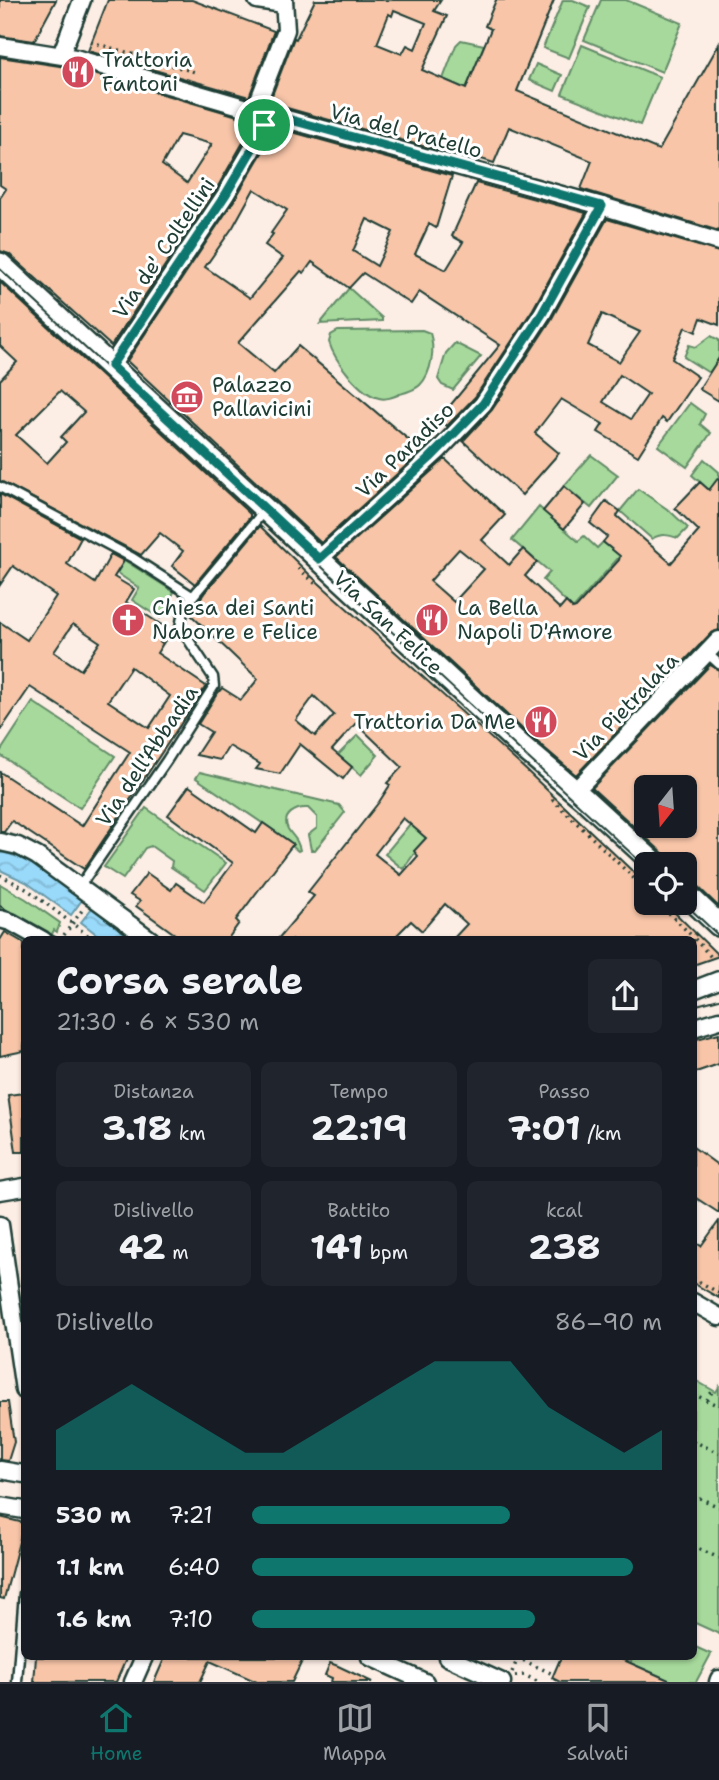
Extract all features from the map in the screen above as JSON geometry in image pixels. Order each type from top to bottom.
[{"type":"street","points":[[61,55],[82,0]]},
{"type":"street","points":[[257,0],[277,3],[285,0]]},
{"type":"street","name":"Via de' Coltellini","points":[[111,366],[226,194],[261,134],[286,30],[285,0]]},
{"type":"street","name":"Via del Pratello","points":[[0,46],[61,55],[602,206],[719,242]]},
{"type":"street","name":"Via Paradiso","points":[[319,559],[439,450],[483,404],[508,362],[546,308],[602,206]]},
{"type":"street","name":"Via San Felice","points":[[0,264],[520,745],[642,852]]},
{"type":"street","name":"Via Pietralata","points":[[575,791],[713,658],[719,640]]},
{"type":"street","points":[[0,842],[30,852],[146,936]]},
{"type":"street","points":[[697,904],[719,925]]},
{"type":"street","points":[[0,919],[12,922],[36,936]]},
{"type":"street","points":[[697,988],[719,980]]},
{"type":"street","points":[[697,1027],[719,1020]]},
{"type":"street","points":[[0,1191],[21,1188]]},
{"type":"street","points":[[0,1225],[21,1369]]},
{"type":"street","points":[[697,1304],[719,1317]]},
{"type":"street","points":[[0,1470],[21,1474]]},
{"type":"street","points":[[0,1506],[21,1510]]},
{"type":"street","points":[[133,1682],[143,1660]]},
{"type":"street","points":[[376,1660],[425,1682]]},
{"type":"street","points":[[455,1660],[506,1678]]},
{"type":"lane","points":[[0,487],[133,558],[192,596]]},
{"type":"lane","name":"Via dell'Abbadia","points":[[80,886],[167,760],[214,686],[213,677],[180,627],[184,607],[265,509]]},
{"type":"lane","points":[[17,1682],[21,1631]]},
{"type":"path","points":[[92,42],[195,72],[195,75]]},
{"type":"path","points":[[160,648],[158,647],[169,629]]},
{"type":"path","points":[[0,875],[74,920],[90,936]]},
{"type":"path","points":[[672,915],[695,936]]},
{"type":"path","points":[[64,935],[74,920]]},
{"type":"path","points":[[697,939],[712,958]]},
{"type":"path","points":[[697,1280],[719,1293]]},
{"type":"path","points":[[707,1400],[713,1390]]},
{"type":"path","points":[[697,1396],[719,1406]]},
{"type":"path","points":[[697,1443],[719,1452]]},
{"type":"path","points":[[697,1498],[719,1507]]},
{"type":"path","points":[[697,1548],[719,1558]]},
{"type":"path","points":[[506,1678],[517,1660]]},
{"type":"path","points":[[522,1660],[553,1674]]},
{"type":"green space","points":[[563,0],[573,0],[590,7],[569,58],[543,48]]},
{"type":"green space","points":[[601,0],[626,0],[682,23],[662,72],[584,40]]},
{"type":"green space","points":[[461,40],[484,45],[466,89],[443,79],[456,45]]},
{"type":"green space","points":[[582,45],[660,77],[640,125],[562,94]]},
{"type":"green space","points":[[536,64],[562,75],[555,91],[529,80]]},
{"type":"green space","points":[[349,288],[382,318],[382,321],[320,324]]},
{"type":"green space","points":[[422,330],[430,333],[432,353],[424,380],[408,392],[387,398],[372,395],[356,383],[342,367],[329,342],[331,335],[338,331]]},
{"type":"green space","points":[[711,336],[719,340],[719,360],[709,373],[684,357],[689,345],[696,347]]},
{"type":"green space","points":[[455,343],[481,356],[453,390],[442,385],[438,379],[446,353]]},
{"type":"green space","points":[[690,403],[705,414],[700,424],[711,433],[687,467],[658,446]]},
{"type":"green space","points":[[591,455],[618,475],[591,508],[564,486]]},
{"type":"green space","points":[[704,459],[719,472],[719,483],[709,490],[692,475]]},
{"type":"green space","points":[[638,489],[670,511],[688,528],[678,538],[665,535],[652,539],[620,511]]},
{"type":"green space","points":[[539,507],[578,541],[584,536],[597,548],[603,542],[620,556],[573,609],[543,580],[550,572],[512,540]]},
{"type":"green space","points":[[124,560],[174,592],[160,618],[132,600],[139,588],[117,573]]},
{"type":"green space","points":[[33,702],[115,756],[80,808],[0,755]]},
{"type":"green space","points":[[358,735],[378,755],[361,775],[338,755]]},
{"type":"green space","points":[[200,772],[339,805],[345,812],[315,850],[311,850],[308,835],[317,828],[317,817],[308,808],[291,813],[286,824],[298,843],[298,851],[293,844],[196,778]]},
{"type":"green space","points":[[146,808],[226,863],[205,890],[171,867],[172,861],[151,846],[145,848],[123,879],[104,867]]},
{"type":"green space","points":[[410,824],[426,838],[403,869],[385,854]]},
{"type":"green space","points":[[0,884],[60,923],[57,932],[54,930],[51,936],[46,936],[0,911]]},
{"type":"green space","points":[[697,1381],[716,1392],[719,1387],[719,1634],[697,1624]]},
{"type":"green space","points":[[697,1648],[711,1654],[696,1682],[673,1682],[630,1663],[632,1660],[697,1660]]},
{"type":"water","points":[[0,852],[33,865],[82,900],[71,915],[26,882],[0,870]]},
{"type":"water","points":[[92,908],[128,936],[99,936],[81,922]]},
{"type":"building","points":[[0,0],[56,0],[34,41],[0,36]]},
{"type":"building","points":[[108,0],[192,0],[274,31],[249,97],[88,51]]},
{"type":"building","points":[[315,0],[441,0],[434,11],[447,16],[422,70],[466,89],[491,29],[485,26],[496,0],[554,0],[517,91],[659,150],[719,44],[719,231],[581,189],[592,161],[509,127],[494,163],[459,152],[458,156],[269,103],[294,38],[296,39]],"holes":[[[394,10],[426,23],[415,49],[407,45],[402,54],[377,44],[389,14],[392,16]]]},
{"type":"building","points":[[0,57],[73,68],[248,119],[252,127],[217,188],[111,346],[9,254],[0,251],[0,198],[6,189],[0,185]],"holes":[[[179,135],[212,144],[187,183],[162,165]]]},
{"type":"building","points":[[274,127],[452,176],[436,228],[429,224],[415,254],[446,270],[463,242],[452,236],[476,183],[586,213],[533,309],[475,397],[447,426],[439,419],[500,345],[419,292],[411,304],[363,273],[349,288],[312,262],[238,343],[274,373],[298,346],[415,445],[421,438],[429,445],[321,543],[127,361],[235,199],[270,139]],"holes":[[[254,189],[287,210],[265,245],[283,258],[250,298],[205,267],[233,227]],[[367,219],[393,232],[377,266],[353,251]]]},
{"type":"building","points":[[607,219],[719,252],[719,325],[701,318],[696,332],[685,327],[672,359],[698,377],[667,422],[662,418],[638,456],[598,432],[603,424],[561,399],[535,433],[559,453],[522,495],[463,441],[492,410],[551,320]],"holes":[[[602,314],[640,332],[619,362],[588,345]],[[620,375],[648,394],[631,419],[603,402]]]},
{"type":"building","points":[[0,282],[250,514],[195,584],[172,566],[183,551],[160,533],[141,555],[0,481],[0,380],[17,362],[0,346]],"holes":[[[60,391],[84,412],[61,437],[66,442],[47,463],[16,435]]]},
{"type":"building","points":[[719,358],[719,401],[699,389]]},
{"type":"building","points":[[445,459],[505,515],[482,540],[509,565],[523,549],[537,562],[525,576],[560,609],[566,602],[573,609],[619,560],[620,556],[603,542],[607,537],[590,523],[606,501],[620,511],[617,516],[671,563],[699,531],[675,508],[700,482],[709,490],[719,477],[719,630],[711,633],[576,775],[336,557]],"holes":[[[459,549],[484,569],[454,602],[430,581]]]},
{"type":"building","points":[[564,486],[585,504],[564,529],[543,511]]},
{"type":"building","points":[[0,494],[81,538],[67,564],[95,583],[111,554],[124,561],[114,577],[134,589],[126,602],[171,631],[157,653],[206,686],[84,869],[12,821],[4,832],[0,832],[0,772],[82,826],[130,752],[30,687],[0,731],[0,622],[27,640],[56,596],[13,566],[0,585]],"holes":[[[73,624],[100,642],[81,670],[54,652]],[[131,667],[170,696],[149,728],[108,701]]]},
{"type":"building","points":[[260,526],[634,873],[634,915],[677,915],[719,956],[697,964],[697,936],[456,936],[467,924],[445,904],[422,931],[411,921],[396,936],[280,936],[314,896],[308,892],[379,802],[390,785],[387,783],[402,767],[356,723],[332,750],[352,767],[343,779],[300,744],[280,774],[256,769],[260,764],[229,746],[220,760],[196,755],[211,732],[198,724],[217,694],[222,688],[241,700],[258,679],[190,614]],"holes":[[[314,696],[334,715],[315,736],[296,720]],[[403,818],[426,838],[414,851],[418,856],[401,875],[375,854]]]},
{"type":"building","points":[[710,665],[719,670],[719,907],[697,886],[697,852],[662,852],[647,838],[697,838],[697,775],[634,775],[634,826],[592,788]]},
{"type":"building","points":[[189,786],[256,833],[263,823],[293,844],[236,920],[239,923],[230,936],[177,936],[136,906],[140,901],[130,895],[147,873],[171,890],[176,883],[204,902],[233,863],[168,815]]},
{"type":"building","points":[[5,932],[21,941],[21,1052],[0,1056],[0,940]]},
{"type":"building","points":[[719,1033],[719,1064],[697,1072],[697,1039]]},
{"type":"building","points":[[21,1093],[21,1152],[16,1152],[8,1095]]},
{"type":"building","points":[[697,1150],[719,1166],[719,1213],[697,1199]]},
{"type":"building","points":[[719,1221],[719,1298],[697,1285],[697,1244],[701,1246]]},
{"type":"building","points":[[0,1402],[8,1402],[14,1442],[8,1461],[0,1460]]},
{"type":"building","points":[[0,1517],[21,1522],[21,1534],[4,1599],[0,1598]]},
{"type":"building","points":[[36,1660],[126,1660],[116,1682],[34,1682]]},
{"type":"building","points":[[164,1660],[303,1660],[292,1682],[257,1682],[210,1661],[200,1682],[154,1682]]},
{"type":"building","points":[[560,1660],[624,1660],[673,1682],[560,1682],[552,1678]]},
{"type":"building","points":[[330,1663],[372,1682],[331,1682],[332,1678],[325,1675]]},
{"type":"tram line","points":[[0,269],[634,856]]},
{"type":"tram line","points":[[0,906],[54,936]]},
{"type":"tram line","points":[[697,915],[719,936]]},
{"type":"tram line","points":[[697,1005],[719,999]]},
{"type":"place","name":"Trattoria Fantoni","points":[[78,72]]},
{"type":"place","name":"Palazzo Pallavicini","points":[[187,397]]},
{"type":"place","name":"Chiesa dei Santi Naborre e Felice","points":[[128,620]]},
{"type":"place","name":"La Bella Napoli D'Amore","points":[[432,620]]},
{"type":"place","name":"Trattoria Da Me","points":[[541,722]]},
{"type":"route","points":[[266,113],[602,206],[542,314],[483,404],[430,458],[319,559],[111,366],[226,194],[264,125],[266,113]]}]
